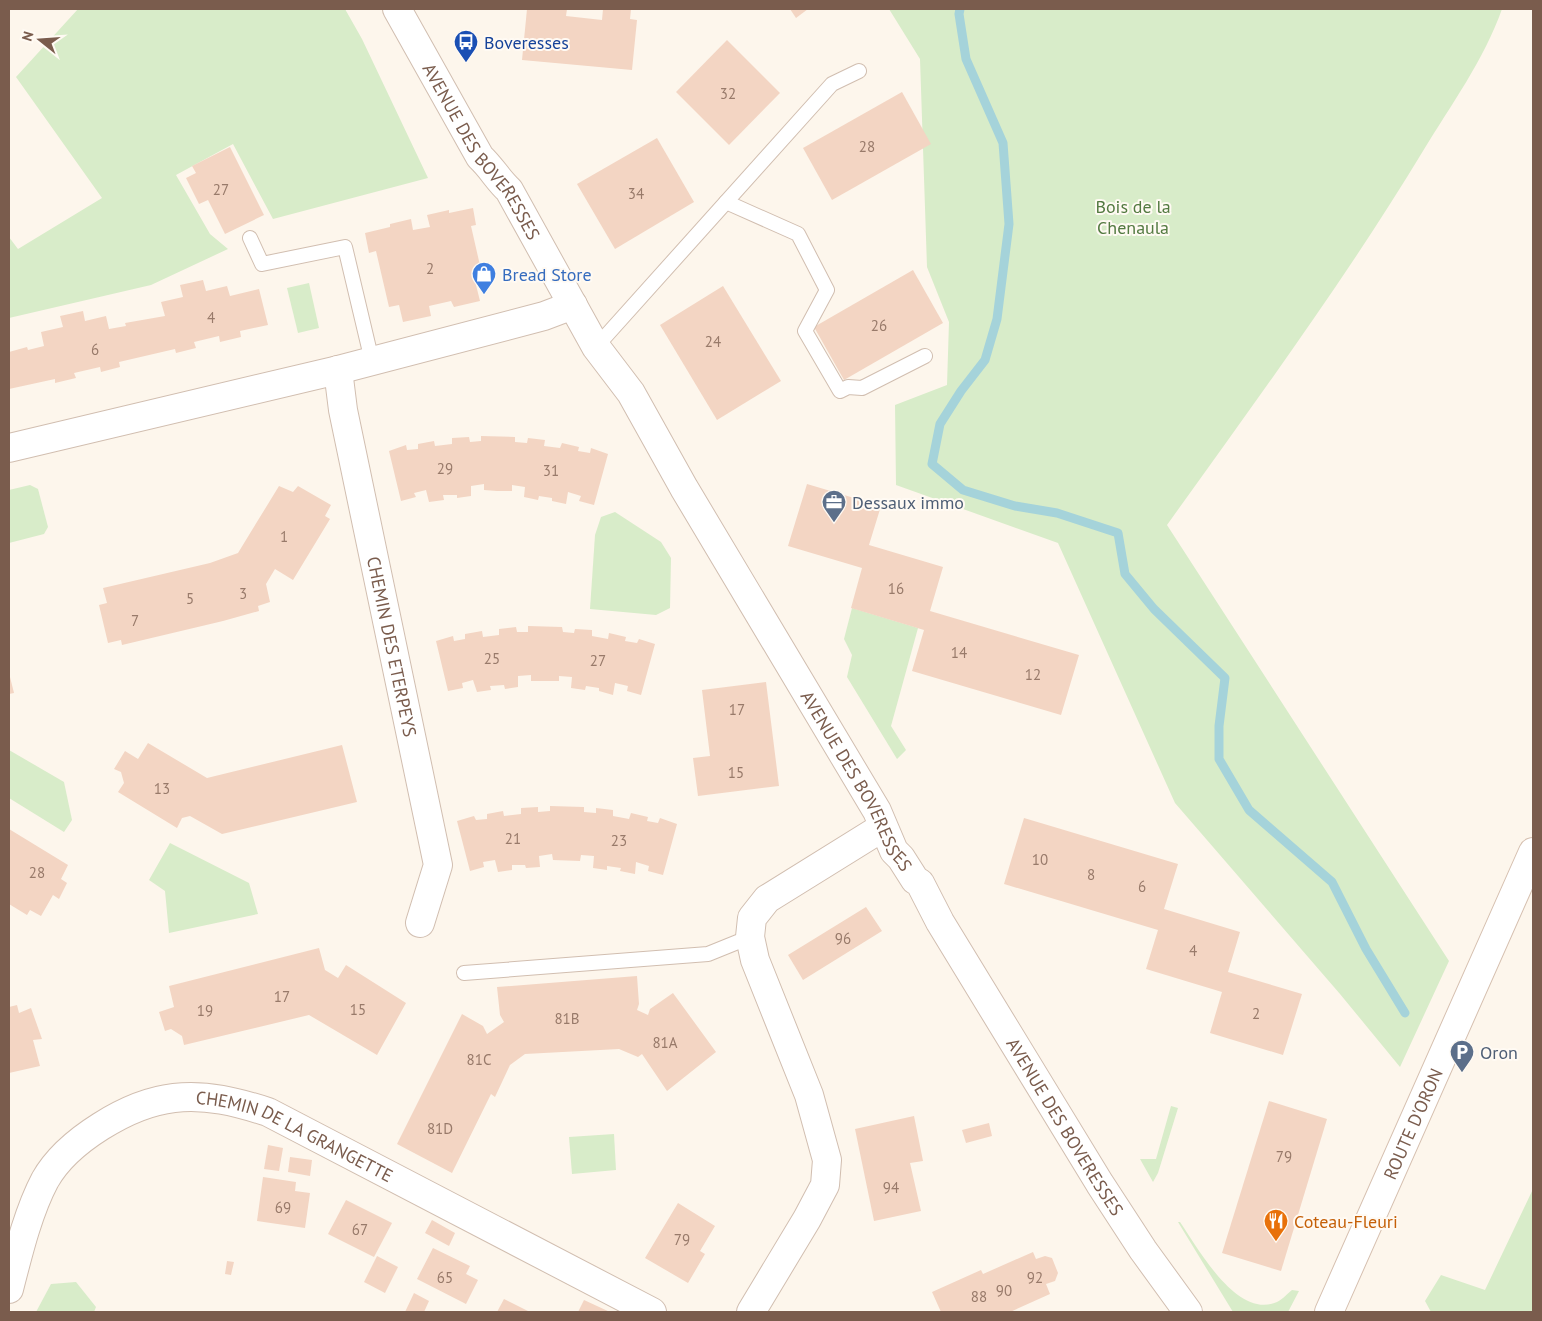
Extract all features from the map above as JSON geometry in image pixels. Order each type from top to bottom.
[{"type":"street","name":"AVENUE DES BOVERESSES","points":[[396,9],[480,157],[509,190],[596,347],[631,393],[684,488],[877,810],[894,851],[901,858],[915,880],[920,883],[940,922],[1100,1184],[1143,1250],[1188,1312]]},
{"type":"street","points":[[9,448],[372,362],[544,316],[573,305]]},
{"type":"street","name":"CHEMIN DES ETERPEYS","points":[[338,370],[344,410],[438,865],[420,923]]},
{"type":"street","points":[[751,1312],[807,1219],[825,1185],[827,1160],[809,1095],[755,960],[750,937],[752,918],[767,899],[883,827]]},
{"type":"street","name":"ROUTE D'ORON","points":[[1330,1312],[1533,852]]},
{"type":"street","name":"CHEMIN DE LA GRANGETTE","points":[[9,1288],[34,1206],[46,1179],[68,1150],[94,1130],[136,1108],[174,1098],[200,1098],[238,1103],[268,1112],[652,1312]]},
{"type":"lane","points":[[596,347],[832,84],[859,70]]},
{"type":"lane","points":[[726,202],[798,234],[828,290],[805,330],[840,391],[848,387],[862,388],[925,356]]},
{"type":"lane","points":[[250,238],[262,264],[345,247],[372,362]]},
{"type":"lane","points":[[464,973],[708,954],[750,937]]},
{"type":"green space","points":[[78,9],[345,9],[362,39],[428,178],[273,219],[233,144],[176,175],[210,234],[228,249],[151,285],[9,318],[9,237],[18,249],[102,198],[16,77]]},
{"type":"green space","name":"Bois de la Chenaula","points":[[889,9],[1502,9],[1495,28],[1466,82],[1362,247],[1299,340],[1167,525],[1449,961],[1400,1067],[1340,994],[1175,803],[1058,543],[896,485],[895,405],[947,385],[949,322],[927,267],[920,59]]},
{"type":"green space","points":[[309,283],[319,328],[298,333],[287,288]]},
{"type":"green space","points":[[30,485],[38,489],[48,527],[44,534],[9,543],[9,490]]},
{"type":"green space","points":[[615,512],[661,542],[671,558],[670,608],[656,615],[590,609],[595,535],[601,517]]},
{"type":"green space","points":[[852,608],[918,628],[891,726],[906,750],[897,759],[847,677],[852,655],[844,639]]},
{"type":"green space","points":[[9,750],[64,782],[72,820],[64,832],[9,798]]},
{"type":"green space","points":[[170,843],[249,883],[258,914],[169,933],[165,891],[149,880]]},
{"type":"green space","points":[[1171,1106],[1178,1108],[1158,1173],[1153,1182],[1140,1159],[1156,1159]]},
{"type":"green space","points":[[614,1134],[616,1170],[572,1174],[569,1137]]},
{"type":"green space","points":[[1533,1189],[1533,1312],[1431,1312],[1425,1301],[1441,1275],[1485,1290]]},
{"type":"green space","points":[[1178,1222],[1180,1222],[1220,1278],[1233,1291],[1248,1301],[1262,1305],[1277,1302],[1292,1290],[1299,1291],[1288,1312],[1233,1312]]},
{"type":"green space","points":[[76,1282],[96,1307],[94,1312],[36,1312],[51,1284]]},
{"type":"building","points":[[527,9],[567,9],[566,16],[602,20],[603,9],[631,9],[630,19],[637,20],[632,70],[522,60]]},
{"type":"building","points":[[790,9],[808,9],[796,18]]},
{"type":"building","points":[[727,40],[780,93],[729,145],[676,92]]},
{"type":"building","points":[[902,92],[931,144],[832,200],[803,148]]},
{"type":"building","points":[[657,138],[694,202],[615,249],[577,184]]},
{"type":"building","points":[[230,147],[264,215],[225,234],[208,200],[199,204],[186,178],[196,173],[192,166]]},
{"type":"building","points":[[473,208],[476,225],[471,226],[484,283],[476,285],[480,301],[454,307],[451,301],[429,306],[431,316],[403,322],[399,305],[389,307],[376,251],[369,253],[365,233],[390,227],[390,224],[411,219],[413,230],[430,227],[427,215],[449,210],[449,213]]},
{"type":"building","points":[[913,270],[943,323],[844,380],[814,327]]},
{"type":"building","points":[[203,280],[206,291],[227,286],[230,296],[259,289],[268,325],[240,331],[241,337],[220,342],[219,336],[194,342],[196,348],[176,353],[175,349],[119,362],[120,367],[101,372],[100,367],[74,373],[76,378],[55,383],[55,379],[9,389],[9,352],[27,347],[28,350],[44,346],[41,332],[63,327],[60,316],[83,311],[85,321],[106,316],[109,329],[126,326],[125,323],[165,316],[161,302],[183,297],[180,285]]},
{"type":"building","points":[[723,286],[781,381],[717,420],[660,325]]},
{"type":"building","points":[[481,436],[515,437],[515,442],[527,443],[528,438],[545,440],[544,446],[560,448],[562,443],[579,447],[578,451],[590,453],[591,448],[608,454],[594,505],[579,501],[581,496],[568,492],[566,504],[552,501],[552,498],[539,496],[538,500],[524,497],[525,487],[512,485],[512,491],[497,491],[484,490],[484,484],[471,486],[471,496],[457,498],[457,495],[443,495],[444,500],[429,502],[426,490],[414,493],[416,497],[401,501],[389,451],[406,445],[407,450],[418,449],[418,444],[434,441],[435,446],[452,444],[452,438],[469,437],[470,442],[481,441]]},
{"type":"building","points":[[807,484],[881,506],[869,545],[943,567],[930,611],[1079,655],[1061,715],[912,671],[924,630],[851,608],[862,568],[788,546]]},
{"type":"building","points":[[279,486],[293,492],[298,486],[331,505],[325,516],[330,519],[293,580],[275,569],[266,584],[270,602],[258,606],[259,611],[223,621],[122,645],[121,640],[108,643],[99,605],[107,603],[103,588],[210,563],[238,553]]},
{"type":"building","points":[[528,626],[562,627],[563,632],[574,633],[575,629],[592,630],[592,636],[608,639],[609,633],[626,637],[625,641],[637,643],[639,639],[655,644],[641,695],[627,691],[628,686],[615,683],[613,695],[599,691],[599,688],[586,686],[585,690],[571,688],[572,677],[559,676],[559,681],[531,681],[531,675],[518,676],[518,687],[505,689],[504,685],[490,686],[491,690],[477,692],[473,680],[462,683],[463,688],[448,691],[436,641],[453,636],[454,641],[465,639],[465,634],[482,631],[483,637],[499,635],[499,629],[516,627],[517,632],[528,632]]},
{"type":"building","points":[[9,673],[14,693],[9,694]]},
{"type":"building","points":[[766,682],[779,786],[698,796],[693,758],[710,756],[702,690]]},
{"type":"building","points":[[148,743],[207,778],[342,745],[357,802],[222,834],[190,816],[182,818],[177,828],[118,792],[124,783],[121,772],[114,769],[125,751],[138,759]]},
{"type":"building","points":[[550,806],[584,807],[584,812],[596,813],[596,808],[613,810],[613,816],[629,819],[631,813],[648,817],[647,821],[658,823],[660,818],[677,824],[663,875],[648,871],[649,866],[636,862],[635,874],[620,871],[621,868],[607,866],[607,870],[593,868],[594,856],[581,855],[580,861],[553,860],[552,854],[539,856],[540,867],[526,868],[525,865],[512,865],[512,870],[498,872],[495,860],[483,862],[484,867],[470,871],[457,821],[474,816],[476,820],[487,819],[487,814],[503,811],[504,816],[521,814],[521,808],[538,807],[538,812],[550,811]]},
{"type":"building","points":[[1024,818],[1178,864],[1164,909],[1240,932],[1228,972],[1302,994],[1283,1055],[1210,1033],[1222,992],[1146,969],[1158,930],[1004,884]]},
{"type":"building","points":[[9,829],[68,865],[61,879],[67,883],[59,899],[53,895],[41,916],[30,910],[27,915],[9,904]]},
{"type":"building","points":[[866,907],[882,931],[803,980],[788,955]]},
{"type":"building","points":[[319,948],[325,970],[338,978],[346,965],[406,1003],[377,1055],[309,1015],[184,1045],[182,1036],[171,1029],[165,1031],[159,1012],[174,1007],[169,986]]},
{"type":"building","points":[[637,976],[639,1004],[637,1010],[648,1015],[650,1009],[673,993],[716,1052],[667,1091],[642,1054],[638,1057],[619,1049],[525,1054],[510,1065],[495,1097],[491,1094],[452,1173],[397,1144],[462,1014],[483,1026],[487,1034],[504,1022],[500,1015],[497,987]]},
{"type":"building","points":[[17,1005],[19,1013],[31,1008],[42,1039],[33,1040],[40,1066],[9,1073],[9,1007]]},
{"type":"building","points":[[1269,1101],[1327,1119],[1281,1271],[1222,1253]]},
{"type":"building","points":[[914,1116],[923,1161],[910,1163],[921,1211],[874,1221],[855,1129]]},
{"type":"building","points":[[989,1123],[992,1136],[966,1143],[962,1130]]},
{"type":"building","points":[[268,1145],[283,1148],[279,1171],[264,1169]]},
{"type":"building","points":[[290,1157],[312,1160],[310,1176],[288,1172]]},
{"type":"building","points":[[263,1177],[296,1182],[295,1191],[310,1193],[305,1228],[257,1221]]},
{"type":"building","points":[[346,1200],[392,1223],[374,1257],[328,1234]]},
{"type":"building","points":[[678,1203],[715,1226],[700,1251],[705,1254],[688,1283],[645,1258]]},
{"type":"building","points":[[432,1220],[455,1233],[449,1246],[425,1233]]},
{"type":"building","points":[[433,1248],[470,1266],[466,1274],[478,1280],[466,1304],[417,1279]]},
{"type":"building","points":[[1033,1252],[1036,1259],[1045,1256],[1052,1258],[1058,1273],[1055,1281],[1046,1284],[1050,1294],[1010,1312],[941,1312],[932,1292],[981,1270],[983,1274]]},
{"type":"building","points":[[377,1256],[398,1267],[385,1293],[364,1282]]},
{"type":"building","points":[[227,1261],[234,1262],[231,1275],[225,1274]]},
{"type":"building","points":[[414,1293],[429,1301],[424,1312],[405,1312]]},
{"type":"building","points":[[504,1299],[530,1312],[497,1312]]},
{"type":"building","points":[[584,1300],[610,1312],[578,1312]]},
{"type":"waterway","points":[[960,9],[959,14],[966,59],[1003,143],[1009,224],[997,319],[985,360],[961,391],[940,424],[932,464],[963,490],[1015,506],[1057,513],[1118,533],[1125,574],[1154,609],[1225,678],[1219,726],[1219,759],[1249,810],[1332,882],[1366,949],[1405,1013]]},
{"type":"place","name":"Boveresses","points":[[466,63]]},
{"type":"place","name":"Bread Store","points":[[484,295]]},
{"type":"place","name":"Dessaux immo","points":[[834,523]]},
{"type":"place","name":"Oron","points":[[1462,1073]]},
{"type":"place","name":"Coteau-Fleuri","points":[[1276,1242]]}]
